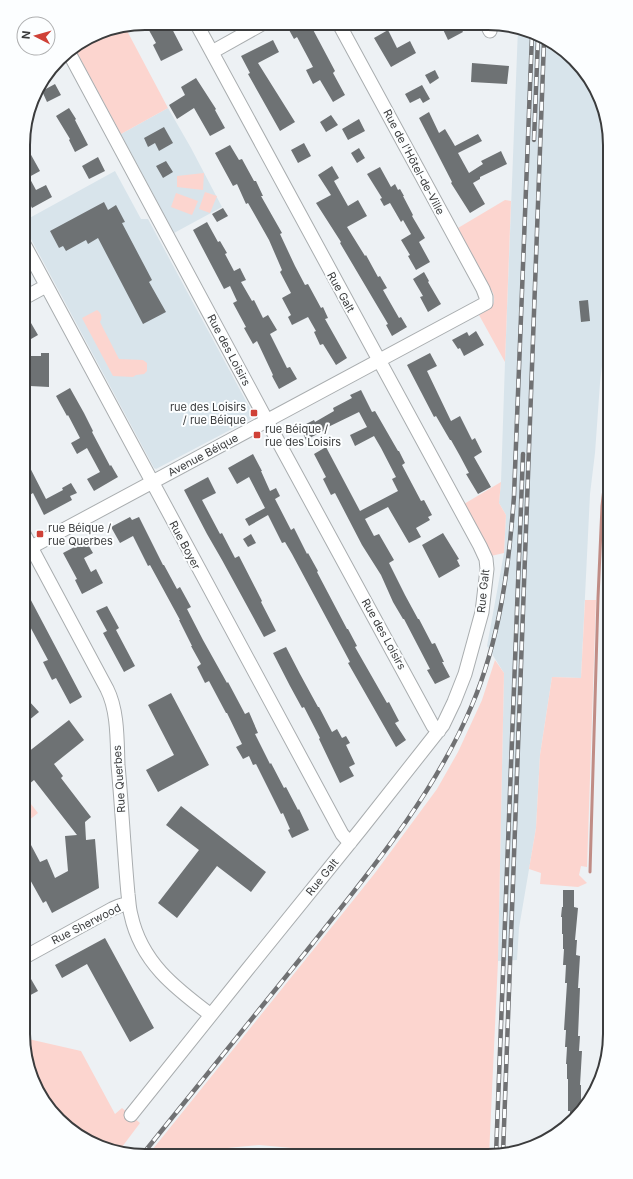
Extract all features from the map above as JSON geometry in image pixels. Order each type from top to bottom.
[{"type":"street","name":"Rue Galt","points":[[131,1115],[439,731],[458,694],[472,652],[483,603],[486,577],[486,559],[480,546],[200,30]]},
{"type":"street","points":[[212,52],[251,30]]},
{"type":"street","name":"Rue de l'Hôtel-de-Ville","points":[[342,30],[483,289],[487,301]]},
{"type":"street","name":"Rue des Loisirs","points":[[71,57],[433,726],[439,731]]},
{"type":"street","name":"Rue Boyer","points":[[30,255],[342,834],[350,843]]},
{"type":"street","points":[[30,295],[46,286]]},
{"type":"street","name":"Avenue Béique","points":[[30,547],[379,361],[481,306],[487,301]]},
{"type":"street","name":"Rue Querbes","points":[[30,554],[112,700],[130,914],[136,932],[152,963],[170,982],[211,1015]]},
{"type":"street","name":"Rue Sherwood","points":[[30,954],[112,908],[129,903]]},
{"type":"shaded area","points":[[127,32],[168,108],[121,134],[77,52],[87,45],[108,36]]},
{"type":"shaded area","points":[[518,34],[539,42],[564,58],[584,81],[599,115],[603,145],[603,357],[590,494],[581,678],[552,677],[540,755],[536,828],[519,928],[517,960],[498,961],[504,673],[487,646],[504,553],[506,515],[499,503]]},
{"type":"shaded area","points":[[168,108],[222,207],[174,233],[121,134]]},
{"type":"shaded area","points":[[115,171],[141,219],[148,219],[253,414],[251,419],[156,469],[154,468],[30,237],[30,218]]},
{"type":"shaded area","points":[[204,173],[203,190],[177,187],[177,176]]},
{"type":"shaded area","points":[[205,192],[217,196],[210,213],[199,209]]},
{"type":"shaded area","points":[[176,193],[198,201],[192,215],[171,207]]},
{"type":"shaded area","points":[[505,200],[511,201],[505,362],[479,315],[492,307],[494,301],[493,293],[458,228]]},
{"type":"shaded area","points":[[97,310],[101,315],[100,322],[119,359],[143,360],[147,363],[147,371],[144,374],[133,377],[113,376],[82,318]]},
{"type":"shaded area","points":[[501,482],[499,503],[506,515],[504,553],[491,556],[464,504]]},
{"type":"shaded area","points":[[585,600],[596,600],[587,867],[581,866],[579,875],[587,883],[578,887],[540,884],[541,873],[529,869],[536,828],[540,755],[552,677],[581,678]]},
{"type":"shaded area","points":[[495,660],[504,673],[498,961],[489,1149],[297,1149],[259,1145],[217,1149],[153,1149],[375,873],[437,789],[458,752],[482,700]]},
{"type":"shaded area","points":[[30,803],[38,813],[30,819]]},
{"type":"shaded area","points":[[30,1039],[81,1051],[115,1114],[122,1108],[140,1123],[122,1146],[87,1134],[75,1125],[54,1104],[45,1092],[32,1057]]},
{"type":"building","points":[[149,30],[173,30],[183,50],[161,61],[153,45],[156,43]]},
{"type":"building","points":[[289,30],[313,30],[335,71],[333,73],[345,95],[333,102],[320,80],[313,84],[306,70],[313,67],[297,37],[294,39]]},
{"type":"building","points":[[388,30],[397,48],[410,41],[416,53],[391,67],[374,38]]},
{"type":"building","points":[[443,30],[462,30],[463,32],[448,40]]},
{"type":"building","points":[[273,40],[279,52],[258,63],[295,122],[280,131],[248,74],[250,73],[241,56]]},
{"type":"building","points":[[472,63],[509,66],[507,84],[471,82]]},
{"type":"building","points":[[435,70],[439,78],[430,84],[425,75]]},
{"type":"building","points":[[196,78],[216,109],[215,110],[225,128],[210,136],[194,108],[177,119],[169,105],[185,95],[181,87]]},
{"type":"building","points":[[55,84],[61,95],[47,102],[43,92],[44,90]]},
{"type":"building","points":[[422,85],[430,99],[423,103],[420,98],[410,103],[405,94]]},
{"type":"building","points":[[69,108],[76,119],[75,120],[88,145],[75,152],[69,140],[70,139],[56,116]]},
{"type":"building","points":[[429,112],[439,133],[445,129],[455,146],[478,134],[482,141],[458,153],[469,173],[483,164],[481,161],[501,151],[507,164],[480,177],[480,179],[473,183],[485,204],[470,213],[451,183],[452,182],[419,118]]},
{"type":"building","points":[[331,115],[338,125],[326,132],[320,122]]},
{"type":"building","points":[[359,119],[365,131],[348,140],[342,129]]},
{"type":"building","points":[[164,127],[173,143],[159,151],[155,143],[148,147],[144,138]]},
{"type":"building","points":[[304,143],[311,156],[298,163],[291,150]]},
{"type":"building","points":[[230,145],[239,160],[242,159],[254,181],[256,181],[263,196],[261,196],[282,233],[280,234],[305,285],[308,284],[321,308],[323,307],[328,318],[325,319],[347,358],[336,365],[323,344],[320,345],[314,332],[316,331],[308,317],[292,325],[288,317],[291,315],[282,298],[291,293],[280,272],[282,270],[269,240],[248,203],[246,204],[237,184],[233,186],[215,153]]},
{"type":"building","points":[[359,148],[365,158],[357,163],[351,153]]},
{"type":"building","points":[[30,153],[40,171],[30,176]]},
{"type":"building","points":[[98,157],[105,171],[89,179],[82,166]]},
{"type":"building","points":[[166,161],[173,172],[163,178],[156,166]]},
{"type":"building","points":[[332,166],[339,178],[334,181],[348,206],[358,200],[367,216],[347,227],[365,256],[366,255],[378,277],[380,276],[387,288],[383,290],[399,318],[401,317],[407,327],[392,336],[386,325],[388,324],[340,243],[341,242],[316,203],[331,195],[318,175]]},
{"type":"building","points":[[380,167],[391,187],[395,184],[398,190],[400,189],[413,215],[412,216],[425,238],[419,242],[430,262],[416,270],[408,256],[410,255],[401,240],[411,234],[403,220],[401,222],[390,203],[384,206],[380,199],[382,198],[367,174]]},
{"type":"building","points":[[30,179],[36,190],[46,185],[52,197],[32,208],[30,204]]},
{"type":"building","points":[[104,202],[108,210],[116,205],[125,222],[122,223],[152,280],[149,282],[166,312],[143,324],[98,238],[88,244],[86,240],[66,251],[63,246],[59,248],[50,231]]},
{"type":"building","points":[[223,208],[228,216],[217,222],[212,214]]},
{"type":"building","points":[[207,222],[218,242],[220,241],[227,253],[225,254],[234,271],[240,268],[246,280],[241,282],[252,301],[254,300],[263,318],[268,315],[277,330],[270,334],[287,368],[290,367],[297,379],[279,389],[257,341],[253,344],[244,328],[246,327],[233,303],[237,301],[230,286],[224,289],[193,230]]},
{"type":"building","points":[[424,272],[441,304],[428,312],[420,297],[423,296],[413,279]]},
{"type":"building","points":[[588,300],[590,321],[581,322],[579,301]]},
{"type":"building","points":[[30,324],[38,335],[30,340]]},
{"type":"building","points":[[476,331],[484,345],[464,356],[460,348],[458,349],[452,340],[467,332],[469,336]]},
{"type":"building","points":[[41,353],[49,353],[49,387],[30,386],[30,356],[41,356]]},
{"type":"building","points":[[430,353],[437,366],[427,371],[451,421],[460,416],[472,440],[475,438],[482,452],[474,457],[491,487],[478,494],[466,474],[469,473],[460,456],[436,416],[434,417],[407,365]]},
{"type":"building","points":[[70,388],[110,466],[111,465],[118,477],[94,491],[87,479],[100,472],[87,448],[77,454],[71,443],[80,438],[56,396]]},
{"type":"building","points":[[361,390],[372,412],[375,411],[399,451],[405,463],[402,465],[421,501],[424,500],[432,515],[428,517],[430,520],[416,528],[421,537],[409,543],[388,507],[365,519],[374,536],[379,534],[394,560],[389,563],[418,619],[432,644],[435,643],[444,662],[442,662],[450,677],[435,684],[427,670],[430,669],[404,619],[393,602],[381,575],[362,545],[335,493],[331,495],[323,479],[326,477],[314,454],[326,447],[360,511],[398,491],[392,479],[396,477],[381,448],[374,436],[355,446],[350,435],[367,427],[359,412],[326,428],[327,429],[306,440],[300,427],[314,420],[315,422],[334,411],[333,408],[352,398],[350,395]]},
{"type":"building","points":[[253,454],[270,491],[276,488],[280,496],[275,499],[291,530],[294,528],[357,646],[355,647],[399,721],[395,723],[406,740],[396,747],[348,663],[350,662],[292,554],[285,542],[282,543],[268,515],[249,526],[245,519],[265,508],[249,477],[237,484],[228,468]]},
{"type":"building","points":[[30,468],[46,499],[63,490],[62,488],[71,483],[77,493],[70,496],[72,500],[44,515],[33,493],[30,495]]},
{"type":"building","points":[[208,477],[216,493],[202,500],[235,558],[239,556],[276,631],[264,637],[184,490]]},
{"type":"building","points":[[130,517],[132,520],[139,517],[177,589],[180,587],[191,607],[187,609],[203,640],[245,714],[249,712],[258,733],[255,734],[270,764],[271,763],[284,788],[286,787],[298,810],[299,809],[309,830],[292,838],[283,813],[281,814],[256,764],[253,765],[249,756],[243,759],[236,747],[242,744],[209,681],[205,683],[197,667],[201,664],[191,646],[180,620],[150,565],[148,566],[133,536],[120,543],[111,527]]},
{"type":"building","points":[[443,533],[459,559],[457,560],[460,566],[439,578],[422,545]]},
{"type":"building","points":[[251,534],[256,543],[248,547],[243,539]]},
{"type":"building","points":[[86,541],[93,553],[84,558],[91,572],[96,569],[103,583],[82,594],[75,580],[77,579],[63,553]]},
{"type":"building","points":[[30,598],[82,697],[70,704],[56,678],[52,680],[43,662],[48,660],[30,626]]},
{"type":"building","points":[[107,606],[119,628],[116,630],[135,666],[124,672],[103,633],[107,631],[96,611]]},
{"type":"building","points":[[286,647],[332,732],[337,729],[342,738],[346,736],[350,743],[346,745],[355,764],[349,767],[354,776],[340,783],[319,739],[320,738],[304,707],[302,708],[273,653]]},
{"type":"building","points":[[171,693],[209,765],[158,792],[146,770],[174,755],[148,705]]},
{"type":"building","points":[[30,702],[39,712],[30,719]]},
{"type":"building","points":[[69,720],[84,740],[54,764],[63,776],[61,778],[91,817],[85,822],[86,840],[95,839],[99,888],[52,913],[46,901],[43,903],[30,880],[30,846],[40,862],[47,859],[55,878],[68,871],[65,836],[77,835],[34,780],[30,783],[30,751]]},
{"type":"building","points":[[181,806],[266,872],[251,892],[217,866],[177,918],[158,903],[199,850],[166,825]]},
{"type":"building","points":[[563,890],[574,890],[574,907],[578,908],[575,940],[577,940],[576,955],[580,956],[578,1036],[580,1036],[579,1051],[582,1051],[580,1085],[581,1101],[570,1114],[570,1111],[568,1111],[568,1079],[566,1064],[567,1047],[565,1047],[566,1030],[564,1030],[567,983],[565,983],[566,965],[563,965],[564,949],[561,917],[563,907]]},
{"type":"building","points":[[105,938],[154,1028],[130,1042],[87,964],[62,978],[55,965]]},
{"type":"building","points":[[30,980],[38,991],[30,995]]},
{"type":"waterway","points":[[590,872],[598,598],[603,497]]},
{"type":"railway","points":[[147,1149],[335,915],[401,829],[440,769],[457,737],[482,680],[490,654],[502,602],[514,496],[532,39]]},
{"type":"railway","points":[[534,140],[538,42]]},
{"type":"railway","points":[[503,1148],[544,45]]},
{"type":"railway","points":[[496,1149],[523,454]]},
{"type":"place","name":"rue des Loisirs / rue Béique","points":[[254,413]]},
{"type":"place","name":"rue Béique / rue des Loisirs","points":[[257,435]]},
{"type":"place","name":"rue Béique / rue Querbes","points":[[40,534]]}]
